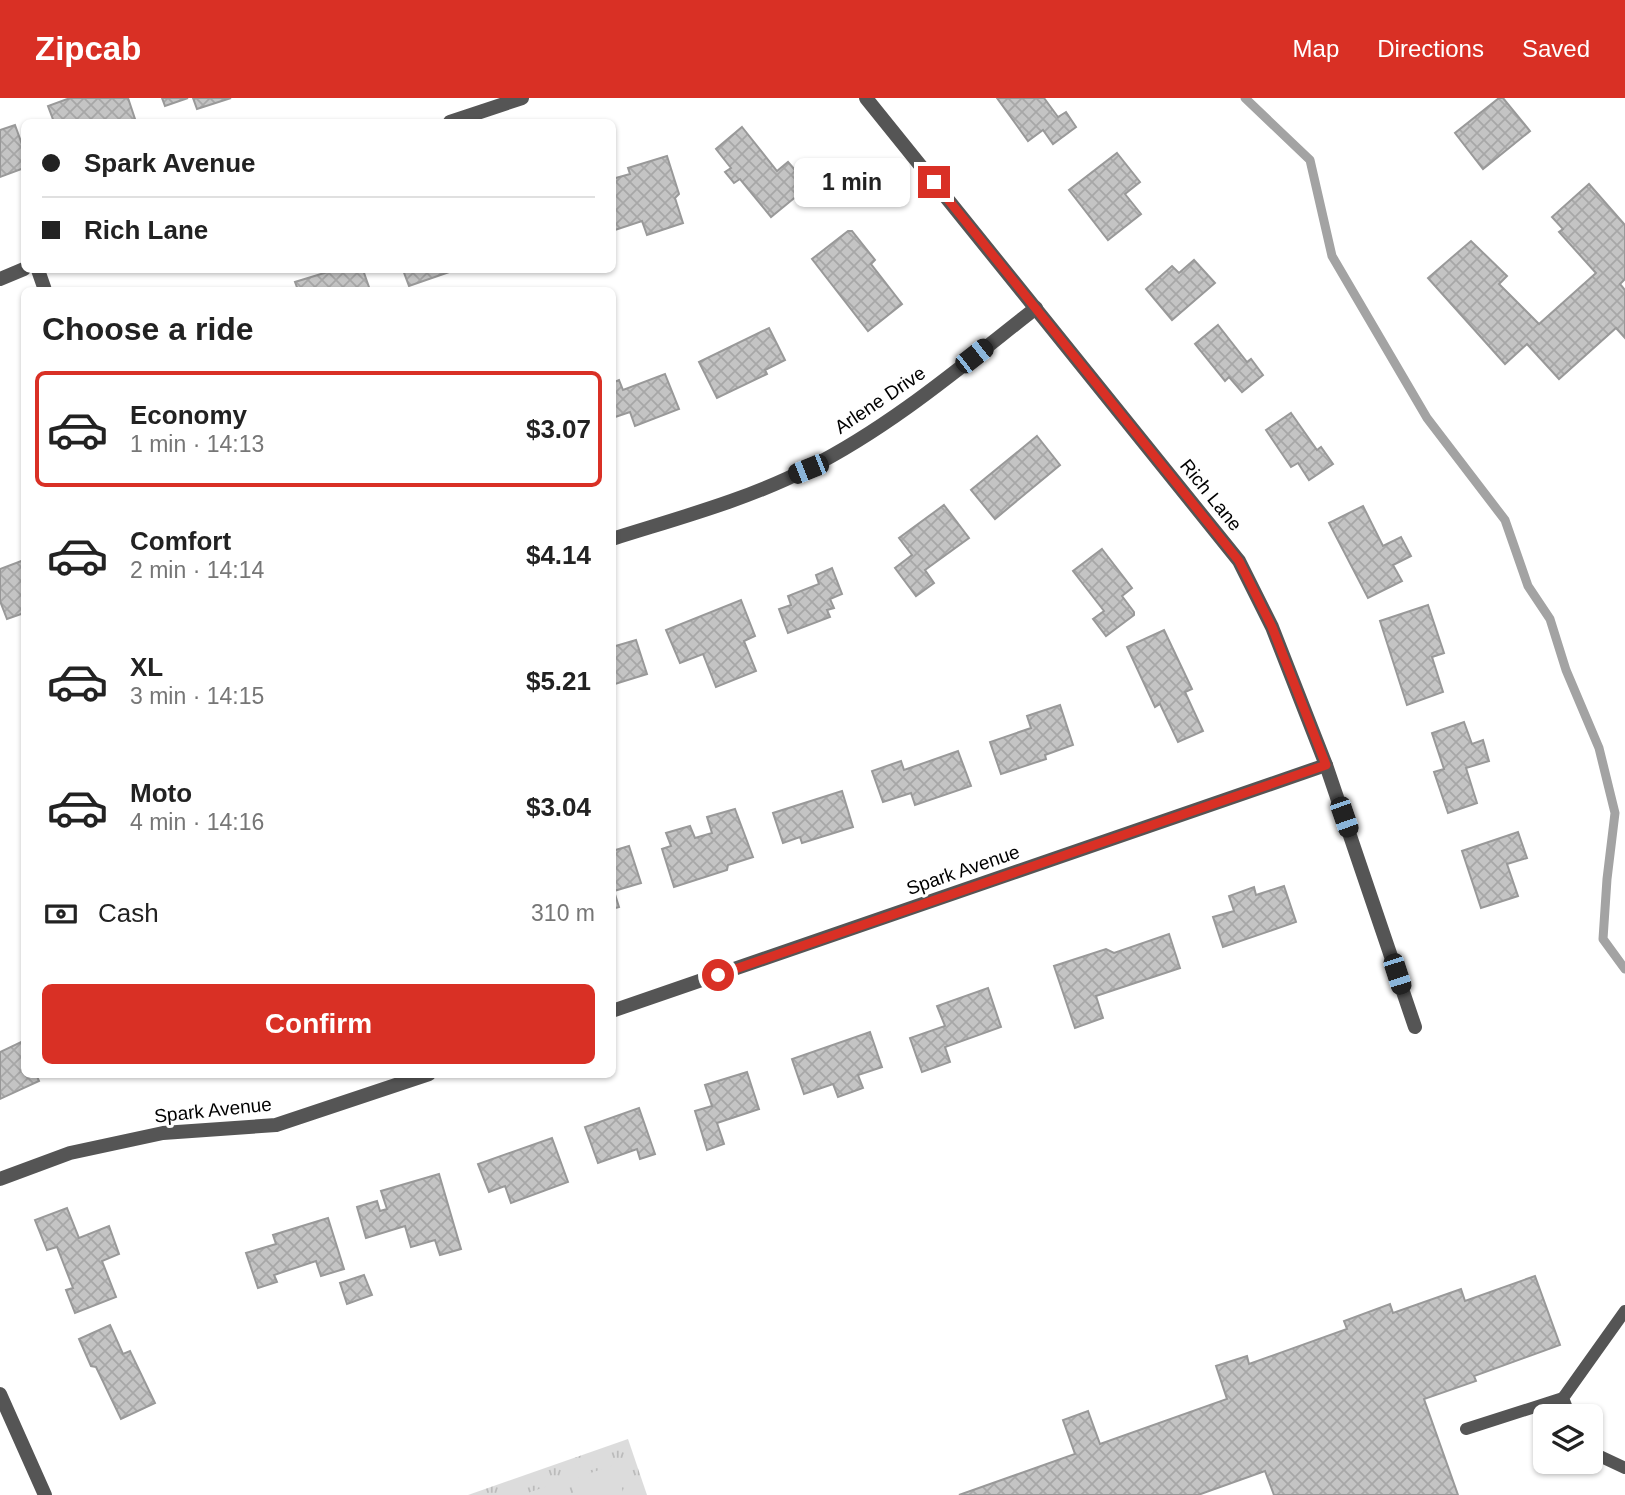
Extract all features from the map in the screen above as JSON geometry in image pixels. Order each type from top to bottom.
[{"type":"street","points":[[459,119],[522,98]]},
{"type":"street","name":"Rich Lane","points":[[866,98],[1239,561],[1272,627],[1326,765],[1415,1027]]},
{"type":"street","points":[[0,279],[21,270]]},
{"type":"street","name":"Arlene Drive","points":[[616,538],[721,505],[808,469],[890,421],[1036,308]]},
{"type":"street","name":"Spark Avenue","points":[[616,1010],[1326,765]]},
{"type":"street","name":"Spark Avenue","points":[[0,1179],[70,1153],[163,1133],[276,1125],[388,1081],[406,1078]]},
{"type":"street","points":[[0,1394],[45,1495]]},
{"type":"lane","points":[[1465,1429],[1563,1398],[1625,1311]]},
{"type":"lane","points":[[1563,1398],[1565,1404]]},
{"type":"lane","points":[[1603,1458],[1625,1468]]},
{"type":"green space","points":[[628,1439],[647,1495],[468,1495]]},
{"type":"green space","points":[[614,1465],[624,1495],[575,1495],[570,1480]]},
{"type":"green space","points":[[553,1484],[557,1495],[522,1495]]},
{"type":"building","points":[[70,98],[128,98],[135,119],[53,119],[48,106]]},
{"type":"building","points":[[162,98],[188,98],[165,106]]},
{"type":"building","points":[[193,98],[231,98],[197,109]]},
{"type":"building","points":[[997,98],[1044,98],[1058,117],[1066,112],[1076,127],[1053,144],[1043,130],[1028,141]]},
{"type":"building","points":[[1499,98],[1503,98],[1530,131],[1483,169],[1455,133]]},
{"type":"building","points":[[15,125],[21,142],[21,169],[0,177],[0,130]]},
{"type":"building","points":[[742,127],[777,171],[788,162],[809,186],[771,217],[740,179],[734,183],[725,172],[731,168],[716,149]]},
{"type":"building","points":[[1117,153],[1140,182],[1125,194],[1141,214],[1108,240],[1069,190]]},
{"type":"building","points":[[667,156],[679,194],[675,198],[683,223],[647,235],[642,221],[616,230],[616,178],[630,174],[628,168]]},
{"type":"building","points":[[1589,184],[1625,225],[1625,279],[1620,284],[1625,290],[1625,338],[1616,328],[1559,379],[1527,344],[1505,364],[1428,278],[1471,241],[1507,276],[1499,284],[1539,324],[1596,273],[1559,232],[1563,229],[1552,217]]},
{"type":"building","points":[[848,231],[852,231],[875,260],[871,264],[902,304],[868,331],[812,259]]},
{"type":"building","points":[[1194,260],[1215,283],[1172,320],[1146,289],[1172,266],[1179,273]]},
{"type":"building","points":[[324,273],[364,273],[369,287],[297,287],[295,282]]},
{"type":"building","points":[[404,273],[446,273],[409,286]]},
{"type":"building","points":[[1218,325],[1247,362],[1251,359],[1263,375],[1242,392],[1229,377],[1225,381],[1195,344]]},
{"type":"building","points":[[769,328],[785,360],[765,370],[767,374],[717,398],[699,362]]},
{"type":"building","points":[[665,374],[679,409],[635,426],[630,412],[616,417],[616,381],[619,380],[623,390]]},
{"type":"building","points":[[1291,413],[1317,450],[1321,447],[1333,464],[1309,480],[1298,463],[1291,467],[1266,430]]},
{"type":"building","points":[[1037,436],[1060,465],[995,519],[971,490]]},
{"type":"building","points":[[944,505],[969,538],[925,570],[934,583],[916,596],[895,568],[912,555],[899,538]]},
{"type":"building","points":[[1363,506],[1383,546],[1401,537],[1411,556],[1393,565],[1402,581],[1368,598],[1329,523]]},
{"type":"building","points":[[1102,549],[1132,588],[1122,596],[1134,612],[1134,615],[1106,636],[1093,619],[1104,611],[1073,571]]},
{"type":"building","points":[[21,561],[21,614],[7,619],[0,601],[0,569]]},
{"type":"building","points":[[832,568],[842,594],[830,599],[834,608],[827,610],[830,617],[788,633],[779,609],[791,605],[788,596],[819,584],[816,575]]},
{"type":"building","points":[[741,600],[755,636],[744,641],[756,671],[716,687],[703,654],[680,663],[666,630]]},
{"type":"building","points":[[1428,605],[1444,653],[1432,657],[1443,692],[1407,705],[1380,621]]},
{"type":"building","points":[[1164,630],[1192,689],[1185,692],[1203,731],[1178,742],[1160,704],[1155,707],[1127,647]]},
{"type":"building","points":[[636,640],[647,674],[616,684],[616,646]]},
{"type":"building","points":[[1060,705],[1073,745],[1045,755],[1046,759],[1001,774],[990,742],[1031,728],[1027,716]]},
{"type":"building","points":[[1464,722],[1472,744],[1483,740],[1489,761],[1466,768],[1477,803],[1448,813],[1434,772],[1444,769],[1432,733]]},
{"type":"building","points":[[958,751],[971,786],[915,805],[911,793],[883,802],[872,771],[901,761],[904,770]]},
{"type":"building","points":[[842,791],[853,827],[802,843],[800,837],[783,843],[773,813]]},
{"type":"building","points":[[735,809],[753,857],[728,865],[727,870],[674,887],[662,849],[671,846],[666,833],[690,826],[695,838],[712,833],[707,817]]},
{"type":"building","points":[[1518,832],[1527,858],[1507,864],[1518,896],[1481,908],[1462,851]]},
{"type":"building","points":[[629,846],[641,883],[616,890],[616,850]]},
{"type":"building","points":[[1284,886],[1296,922],[1223,947],[1213,917],[1234,911],[1229,896],[1254,887],[1256,895]]},
{"type":"building","points":[[1169,934],[1180,968],[1096,996],[1103,1018],[1075,1028],[1054,966],[1106,949],[1114,953]]},
{"type":"building","points":[[988,988],[1001,1027],[945,1047],[950,1062],[922,1072],[910,1038],[945,1026],[937,1006]]},
{"type":"building","points":[[870,1032],[882,1067],[858,1075],[863,1088],[838,1097],[833,1084],[804,1094],[792,1059]]},
{"type":"building","points":[[21,1042],[21,1078],[38,1078],[39,1081],[0,1099],[0,1052]]},
{"type":"building","points":[[747,1072],[759,1109],[717,1123],[724,1144],[707,1150],[695,1111],[712,1106],[705,1085]]},
{"type":"building","points":[[639,1108],[655,1154],[640,1159],[637,1149],[598,1163],[585,1127]]},
{"type":"building","points":[[552,1138],[568,1182],[511,1203],[505,1186],[489,1192],[478,1164]]},
{"type":"building","points":[[439,1174],[461,1249],[440,1255],[435,1240],[411,1247],[405,1226],[366,1238],[357,1207],[377,1201],[380,1211],[387,1209],[381,1191]]},
{"type":"building","points":[[67,1208],[79,1238],[109,1226],[119,1254],[102,1261],[116,1297],[75,1313],[66,1290],[73,1288],[57,1247],[47,1250],[35,1220]]},
{"type":"building","points":[[328,1218],[344,1269],[321,1276],[316,1261],[274,1275],[277,1282],[258,1288],[246,1253],[276,1244],[273,1235]]},
{"type":"building","points":[[364,1275],[372,1295],[347,1304],[340,1283]]},
{"type":"building","points":[[1535,1276],[1560,1345],[1474,1376],[1476,1381],[1424,1399],[1458,1495],[1274,1495],[1265,1471],[1198,1495],[959,1495],[1075,1454],[1063,1420],[1088,1411],[1100,1444],[1227,1399],[1216,1366],[1247,1356],[1249,1364],[1347,1329],[1344,1321],[1390,1304],[1393,1313],[1461,1289],[1465,1301]]},
{"type":"building","points":[[110,1325],[123,1354],[130,1351],[155,1403],[121,1419],[79,1339]]},
{"type":"waterway","points":[[1245,98],[1310,160],[1332,256],[1427,418],[1505,520],[1528,586],[1550,619],[1566,670],[1599,748],[1615,813],[1603,939],[1625,969]]},
{"type":"route","points":[[718,975],[1326,765],[1272,627],[1239,561],[934,182]]}]
